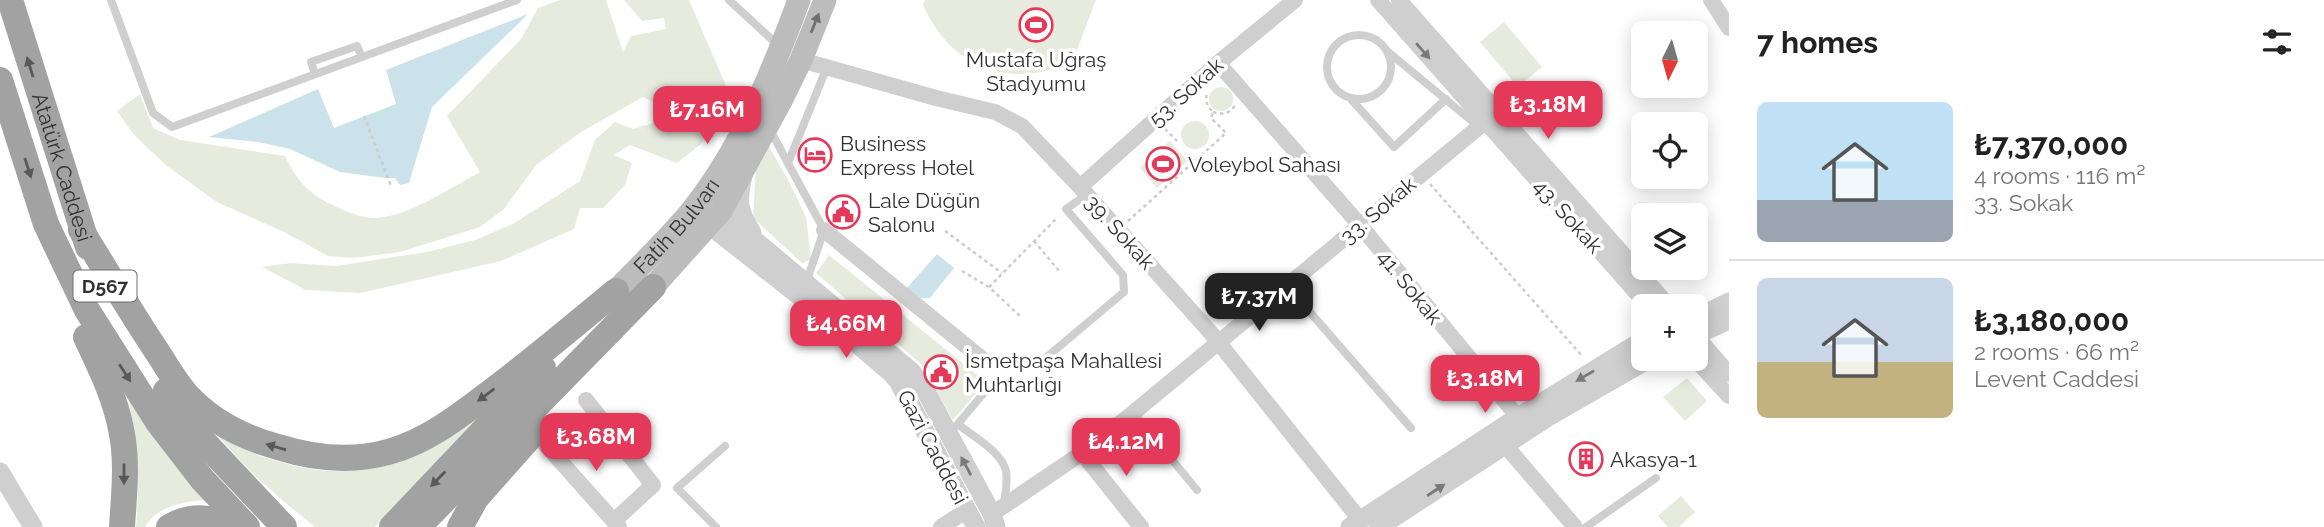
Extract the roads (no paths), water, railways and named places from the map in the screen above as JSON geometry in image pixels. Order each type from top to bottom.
[{"type":"highway","name":"Atatürk Caddesi","points":[[9,0],[81,230],[104,284],[156,377],[203,441],[284,527]]},
{"type":"highway","name":"D567","points":[[0,80],[46,224],[87,310],[158,422],[202,479],[247,527]]},
{"type":"highway","points":[[46,224],[60,274],[103,374],[119,419],[124,462],[122,527]]},
{"type":"highway","points":[[81,230],[189,397],[210,415],[249,437],[284,449],[318,456],[370,456],[419,441],[475,404],[616,291]]},
{"type":"highway","points":[[392,527],[653,287]]},
{"type":"highway","points":[[460,527],[476,498],[585,379],[653,287]]},
{"type":"highway","points":[[418,527],[489,439],[616,291]]},
{"type":"highway","points":[[169,527],[185,520],[204,517],[238,527]]},
{"type":"main road","name":"Fatih Bulvarı","points":[[616,291],[697,204],[738,139],[781,48],[799,0]]},
{"type":"main road","name":"Fatih Bulvarı","points":[[653,287],[716,218],[768,127],[801,61],[825,0]]},
{"type":"street","name":"53. Sokak","points":[[1083,191],[1218,63],[1295,0]]},
{"type":"street","name":"43. Sokak","points":[[1378,0],[1482,124],[1637,294]]},
{"type":"street","name":"43. Sokak","points":[[1399,0],[1658,294]]},
{"type":"street","points":[[1711,0],[1729,29]]},
{"type":"street","name":"39. Sokak","points":[[801,61],[995,112],[1022,126],[1219,343],[1363,525]]},
{"type":"street","name":"41. Sokak","points":[[1218,63],[1359,224],[1518,417]]},
{"type":"street","name":"33. Sokak","points":[[997,515],[1133,413],[1359,224],[1482,124],[1500,114]]},
{"type":"street","points":[[743,172],[738,197],[741,215],[763,248]]},
{"type":"street","points":[[697,204],[763,248],[911,371],[953,428],[997,515]]},
{"type":"street","name":"Gazi Caddesi","points":[[716,218],[898,381],[971,519]]},
{"type":"street","points":[[824,230],[981,358]]},
{"type":"street","points":[[1708,320],[1729,302]]},
{"type":"street","points":[[1708,327],[1729,320]]},
{"type":"street","points":[[1708,345],[1729,373]]},
{"type":"street","points":[[1363,525],[1518,417],[1631,347]]},
{"type":"street","points":[[1363,525],[1505,445],[1631,369]]},
{"type":"street","points":[[1707,371],[1729,396]]},
{"type":"street","points":[[545,444],[616,524],[653,485],[586,400]]},
{"type":"street","points":[[1505,445],[1575,527]]},
{"type":"street","points":[[1082,453],[1141,527]]},
{"type":"street","points":[[0,472],[33,527]]},
{"type":"street","points":[[941,527],[971,519]]},
{"type":"lane","points":[[111,0],[153,113],[172,127],[517,0]]},
{"type":"lane","points":[[729,0],[781,48]]},
{"type":"lane","points":[[1385,50],[1391,71],[1381,90],[1372,97],[1350,98],[1332,85],[1327,64],[1336,44],[1346,38],[1367,37],[1377,41],[1446,99],[1482,124]]},
{"type":"lane","points":[[316,75],[312,62],[357,46],[362,57]]},
{"type":"lane","points":[[788,163],[827,67]]},
{"type":"lane","points":[[1350,98],[1394,147],[1446,99]]},
{"type":"lane","points":[[768,127],[824,230],[806,283]]},
{"type":"lane","points":[[1042,361],[1124,292],[1123,275],[1066,209],[1083,191]]},
{"type":"lane","points":[[1287,286],[1411,428]]},
{"type":"lane","points":[[984,394],[953,428],[994,453],[1003,464],[1006,475],[997,515]]},
{"type":"lane","points":[[1133,413],[1198,489]]},
{"type":"lane","points":[[716,527],[677,488],[725,446]]},
{"type":"lane","points":[[1586,527],[1656,478]]},
{"type":"water","points":[[528,14],[432,107],[409,183],[400,185],[395,178],[340,172],[290,149],[258,142],[209,137],[318,89],[334,128],[396,104],[386,70]]},
{"type":"water","points":[[937,254],[954,268],[930,298],[917,298],[906,289]]},
{"type":"place","name":"Mustafa Uğraş Stadyumu","points":[[1036,25]]},
{"type":"place","name":"Business Express Hotel","points":[[815,155]]},
{"type":"place","name":"Voleybol Sahası","points":[[1163,164]]},
{"type":"place","name":"Lale Düğün Salonu","points":[[843,212]]},
{"type":"place","name":"İsmetpaşa Mahallesi Muhtarlığı","points":[[941,372]]},
{"type":"place","name":"Akasya-1","points":[[1586,459]]}]
